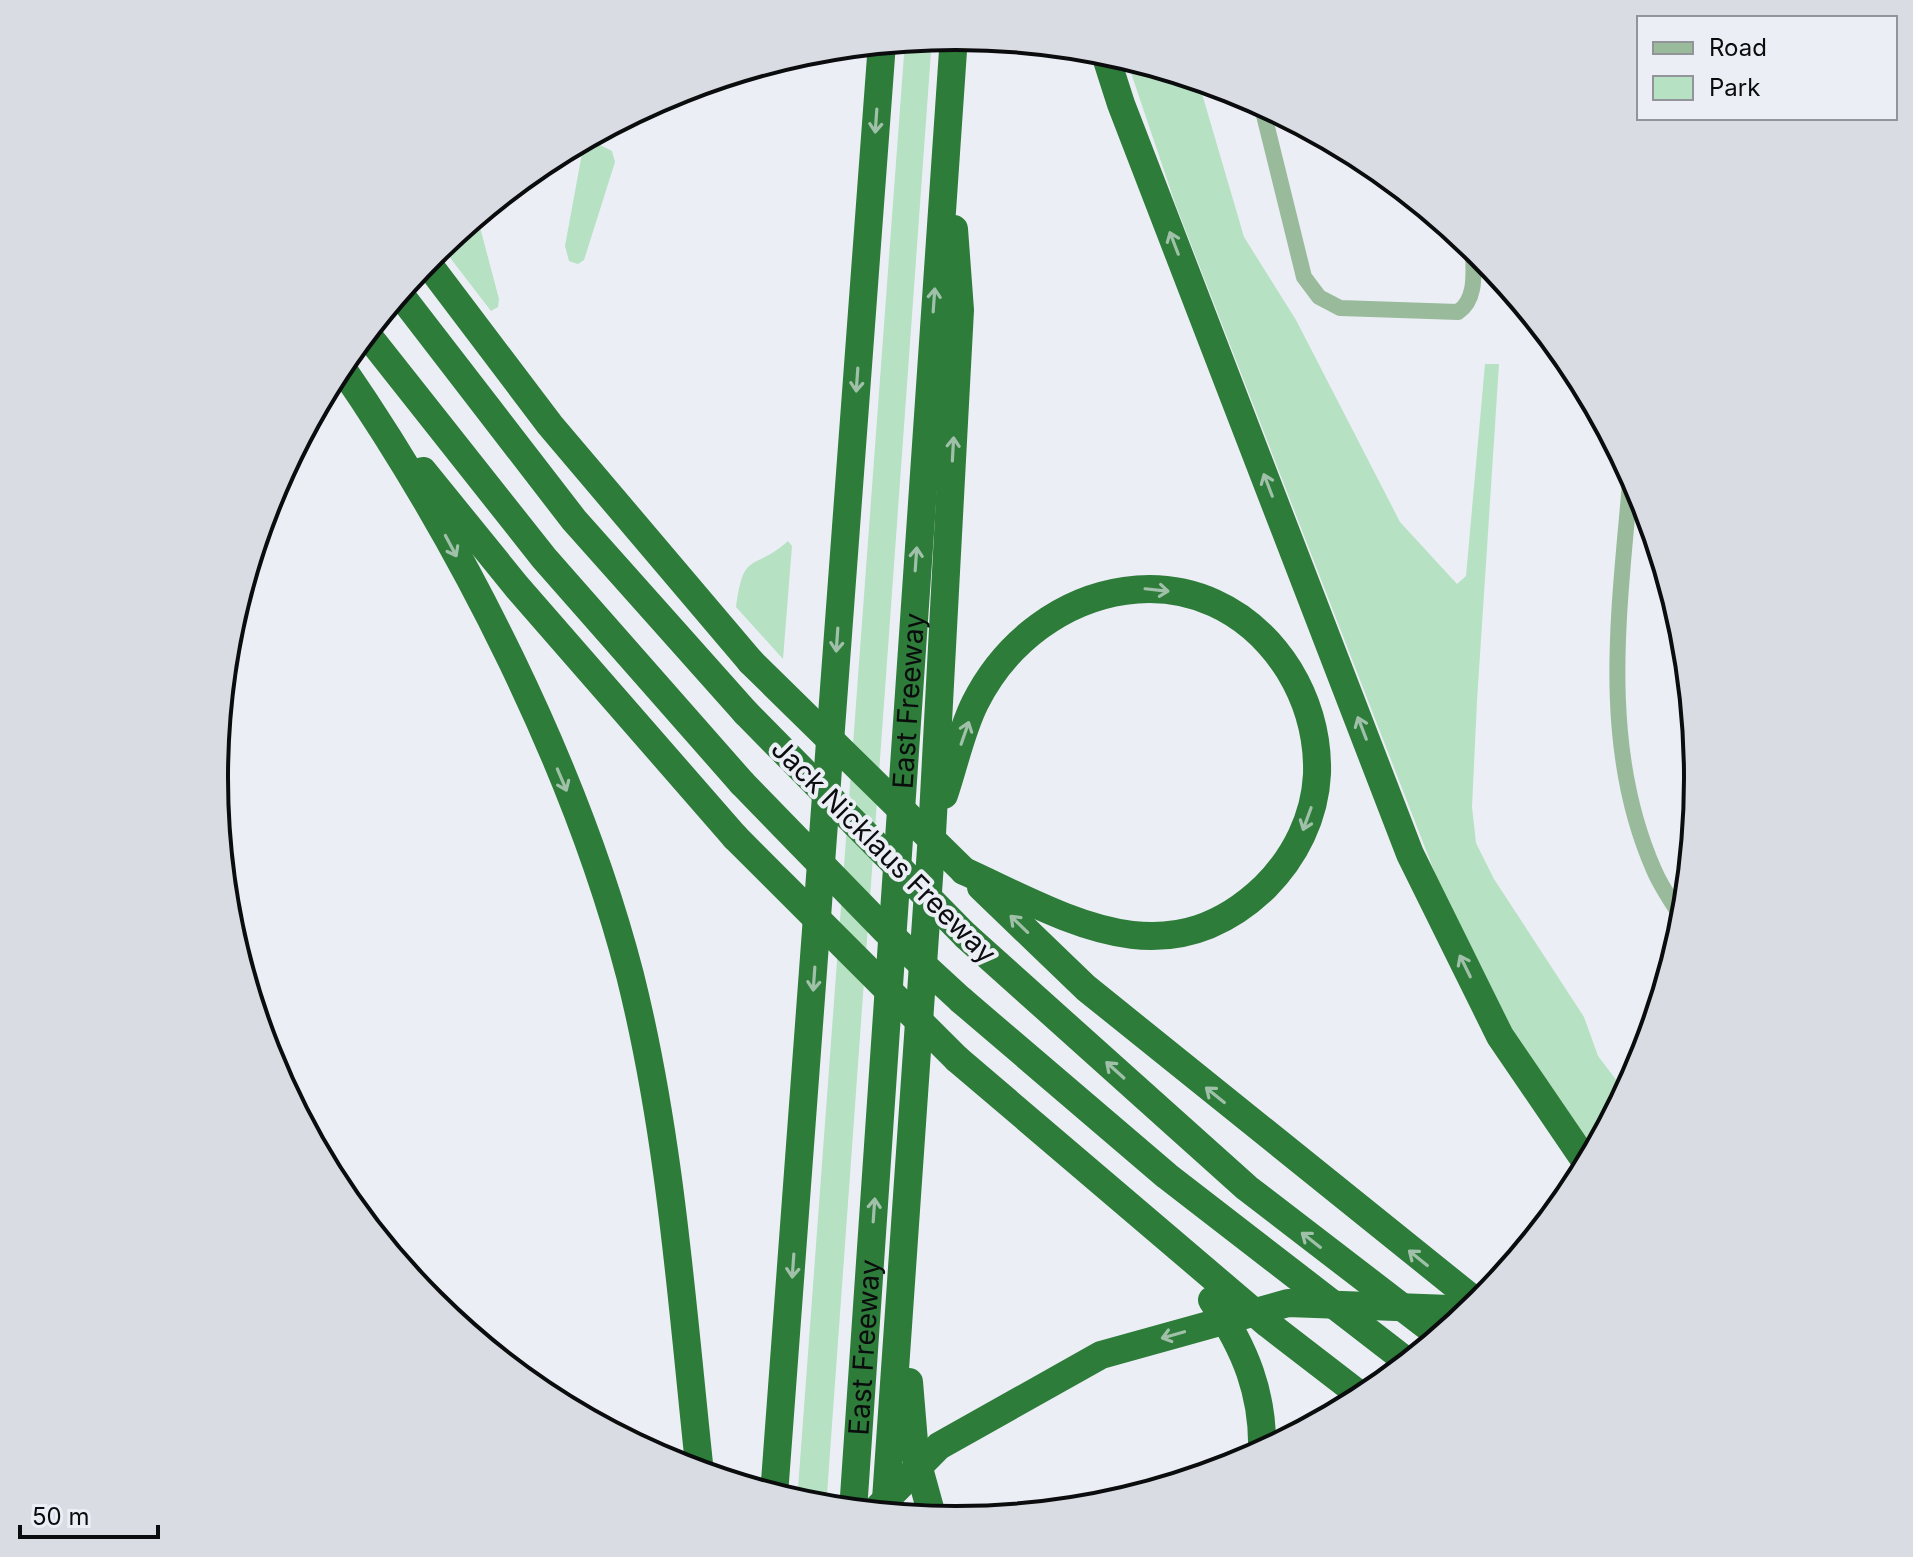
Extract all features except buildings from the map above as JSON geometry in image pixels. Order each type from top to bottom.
[{"type":"highway","name":"East Freeway","points":[[854,1500],[953,50]]},
{"type":"highway","points":[[775,1484],[881,54]]},
{"type":"highway","points":[[1109,66],[1410,854],[1500,1036],[1580,1154]]},
{"type":"highway","points":[[886,1503],[932,834],[960,310],[946,136]]},
{"type":"highway","points":[[434,271],[569,448],[751,662],[1086,988],[1469,1296]]},
{"type":"highway","name":"Jack Nicklaus Freeway","points":[[406,302],[574,520],[746,713],[966,936],[1247,1188],[1432,1330]]},
{"type":"highway","name":"Jack Nicklaus Freeway","points":[[373,343],[544,558],[742,783],[886,931],[961,1000],[1167,1176],[1400,1356]]},
{"type":"highway","points":[[348,378],[447,538],[520,679],[583,830],[616,931],[629,975],[656,1103],[698,1459]]},
{"type":"highway","points":[[349,378],[517,587],[735,837],[957,1059],[1141,1218],[1268,1324],[1353,1389]]},
{"type":"highway","points":[[932,834],[975,704],[993,675],[1030,630],[1081,601],[1141,589],[1198,598],[1230,613],[1261,635],[1296,682],[1314,731],[1317,760],[1314,801],[1297,845],[1279,873],[1231,915],[1185,934],[1122,935],[1077,923],[964,871]]},
{"type":"highway","points":[[1141,1218],[1200,1282],[1248,1359],[1260,1410],[1261,1440]]},
{"type":"highway","points":[[904,1247],[915,1454],[929,1506]]},
{"type":"highway","points":[[883,1503],[939,1446],[1101,1355],[1288,1303],[1455,1310]]},
{"type":"street","points":[[1265,119],[1304,277],[1319,297],[1340,308],[1458,312],[1472,291],[1473,264]]},
{"type":"street","points":[[1629,498],[1616,662],[1619,744],[1640,830],[1654,871],[1674,904]]},
{"type":"green space","points":[[931,51],[827,1495],[798,1489],[904,52]]},
{"type":"green space","points":[[1131,72],[1202,93],[1244,237],[1296,320],[1400,522],[1457,584],[1466,576],[1485,364],[1499,364],[1472,807],[1476,843],[1494,879],[1584,1017],[1598,1056],[1618,1083],[1585,1146],[1499,1012],[1457,930],[1175,203]]},
{"type":"green space","points":[[599,144],[612,151],[615,162],[584,260],[578,264],[569,261],[565,246],[582,154]]},
{"type":"green space","points":[[480,228],[499,299],[498,307],[491,311],[449,256]]},
{"type":"green space","points":[[788,541],[792,546],[783,659],[736,607],[746,569]]}]
